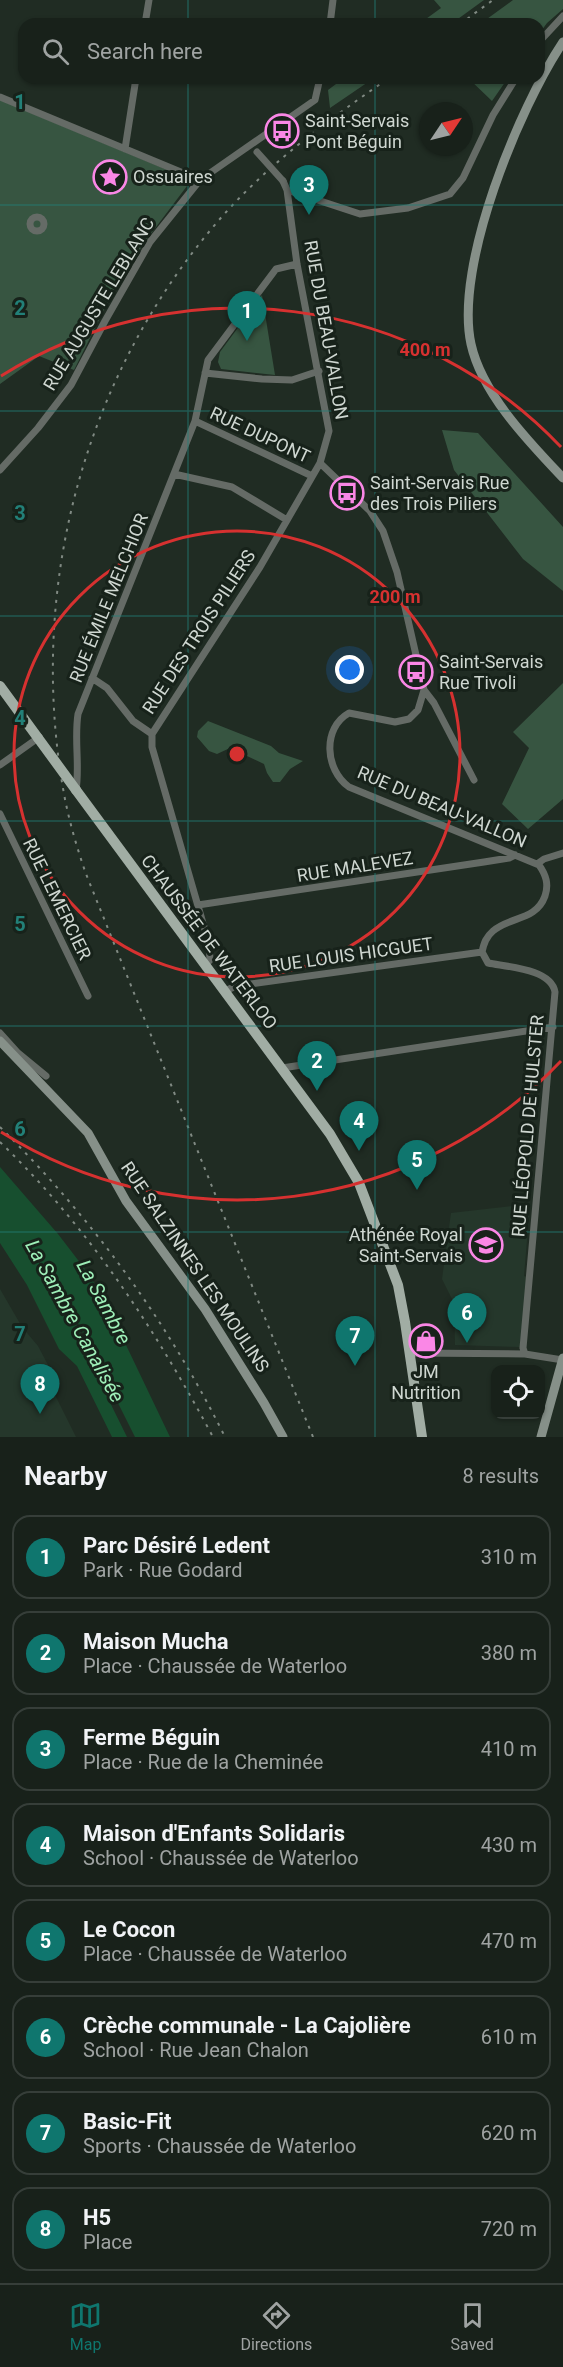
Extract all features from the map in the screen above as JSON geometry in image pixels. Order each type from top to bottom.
[{"type":"main road","points":[[545,73],[563,42]]},
{"type":"main road","points":[[540,84],[509,148],[488,206],[470,277],[469,316],[471,343],[476,360],[490,388],[523,434],[563,478]]},
{"type":"main road","name":"CHAUSSÉE DE WATERLOO","points":[[0,686],[333,1138],[359,1183],[398,1285],[422,1437]]},
{"type":"main road","name":"RUE SALZINNES LES MOULINS","points":[[0,1041],[81,1123],[92,1138],[126,1201],[205,1309],[283,1437]]},
{"type":"main road","points":[[541,1437],[563,1359]]},
{"type":"street","points":[[146,18],[149,0]]},
{"type":"street","points":[[331,18],[333,0]]},
{"type":"street","points":[[545,36],[563,16]]},
{"type":"street","points":[[125,148],[135,84]]},
{"type":"street","name":"RUE AUGUSTE LEBLANC","points":[[0,470],[38,428],[71,385],[150,242],[200,180],[254,148],[315,100],[319,84]]},
{"type":"street","points":[[287,190],[360,214],[408,208],[450,194],[463,178],[493,115],[512,84]]},
{"type":"street","points":[[0,97],[200,180]]},
{"type":"street","name":"RUE DU BEAU-VALLON","points":[[254,148],[283,181],[287,190],[297,264],[329,431],[320,463]]},
{"type":"street","name":"RUE ÉMILE MELCHIOR","points":[[76,790],[79,775],[76,731],[78,714],[195,421],[208,360],[276,269],[297,264]]},
{"type":"street","points":[[205,373],[292,380],[319,371]]},
{"type":"street","name":"RUE DUPONT","points":[[195,421],[312,476]]},
{"type":"street","points":[[320,463],[370,511],[383,531],[398,572],[423,690],[434,703],[474,780]]},
{"type":"street","name":"RUE DES TROIS PILIERS","points":[[205,965],[210,960],[209,944],[152,747],[152,735],[260,567],[320,463]]},
{"type":"street","points":[[174,474],[232,487],[287,520]]},
{"type":"street","points":[[92,678],[107,688],[133,721],[152,735]]},
{"type":"street","name":"RUE DU BEAU-VALLON","points":[[423,690],[418,710],[409,719],[395,722],[349,713],[341,718],[334,730],[329,754],[337,776],[349,787],[537,864],[544,872],[547,880],[546,892],[540,906],[529,915],[494,929],[484,940],[482,952]]},
{"type":"street","points":[[0,765],[38,738]]},
{"type":"street","name":"RUE LEMERCIER","points":[[0,814],[88,996]]},
{"type":"street","points":[[537,864],[544,859],[563,853]]},
{"type":"street","name":"RUE MALEVEZ","points":[[198,905],[484,862],[515,855]]},
{"type":"street","name":"RUE LOUIS HICGUET","points":[[225,991],[236,986],[482,952]]},
{"type":"street","name":"RUE LÉOPOLD DE HULSTER","points":[[482,952],[488,963],[543,975],[550,980],[555,992],[523,1348],[525,1354]]},
{"type":"street","points":[[282,1068],[553,1028]]},
{"type":"street","points":[[0,1033],[18,1053],[46,1076]]},
{"type":"street","points":[[410,1353],[525,1354],[563,1359]]},
{"type":"shaded area","points":[[434,0],[484,0],[459,18],[427,18],[441,8]]},
{"type":"shaded area","points":[[513,0],[563,0],[563,9],[545,26],[545,18],[488,18]]},
{"type":"shaded area","points":[[336,84],[365,84],[330,108],[328,90]]},
{"type":"shaded area","points":[[474,84],[504,84],[492,101]]},
{"type":"shaded area","points":[[0,100],[189,179],[190,182],[144,243],[116,286],[74,370],[39,356],[0,384]]},
{"type":"shaded area","points":[[262,295],[275,375],[221,369],[218,362],[220,352]]},
{"type":"shaded area","points":[[442,430],[478,433],[563,527],[563,591],[523,559],[454,470]]},
{"type":"shaded area","points":[[563,683],[563,799],[528,829],[502,804],[529,748],[513,732]]},
{"type":"shaded area","points":[[208,721],[271,746],[279,753],[303,761],[290,769],[280,782],[273,782],[264,764],[230,748],[217,754],[209,751],[197,737],[198,731]]},
{"type":"shaded area","name":"Athénée Royal Saint-Servais","points":[[530,1204],[524,1276],[527,1277],[520,1347],[455,1345],[454,1303],[442,1279],[451,1213]]},
{"type":"shaded area","points":[[0,1289],[48,1365],[51,1387],[76,1437],[0,1437]]},
{"type":"water","name":"La Sambre","points":[[0,1167],[58,1234],[88,1273],[104,1299],[170,1437],[135,1437],[72,1311],[32,1252],[70,1312],[91,1353],[89,1360],[127,1437],[112,1437],[77,1366],[59,1349],[27,1285],[0,1243]]},
{"type":"railway","points":[[468,18],[493,0]]},
{"type":"railway","points":[[313,1437],[86,874],[64,794],[54,717],[53,640],[61,564],[77,489],[100,417],[132,347],[172,281],[219,220],[278,162],[381,84]]},
{"type":"railway","points":[[0,1127],[66,1197],[125,1273],[179,1353],[225,1437]]},
{"type":"railway","points":[[0,1142],[63,1209],[118,1281],[168,1357],[213,1437]]},
{"type":"place","name":"Saint-Servais Pont Béguin","points":[[282,131]]},
{"type":"place","name":"Ossuaires","points":[[110,177]]},
{"type":"place","name":"Ferme Béguin","points":[[309,215]]},
{"type":"place","name":"Parc Désiré Ledent","points":[[247,341]]},
{"type":"place","name":"Saint-Servais Rue des Trois Piliers","points":[[347,493]]},
{"type":"place","name":"Saint-Servais Rue Tivoli","points":[[416,672]]},
{"type":"place","name":"Maison Mucha","points":[[317,1091]]},
{"type":"place","name":"Maison d'Enfants Solidaris","points":[[359,1151]]},
{"type":"place","name":"Le Cocon","points":[[417,1190]]},
{"type":"place","name":"Athénée Royal Saint-Servais","points":[[486,1245]]},
{"type":"place","name":"JM Nutrition","points":[[426,1341]]},
{"type":"place","name":"Crèche communale - La Cajolière","points":[[467,1343]]},
{"type":"place","name":"Basic-Fit","points":[[355,1366]]},
{"type":"place","name":"H5","points":[[40,1414]]},
{"type":"water label","name":"La Sambre Canalisée","points":[[75,1321]]}]
